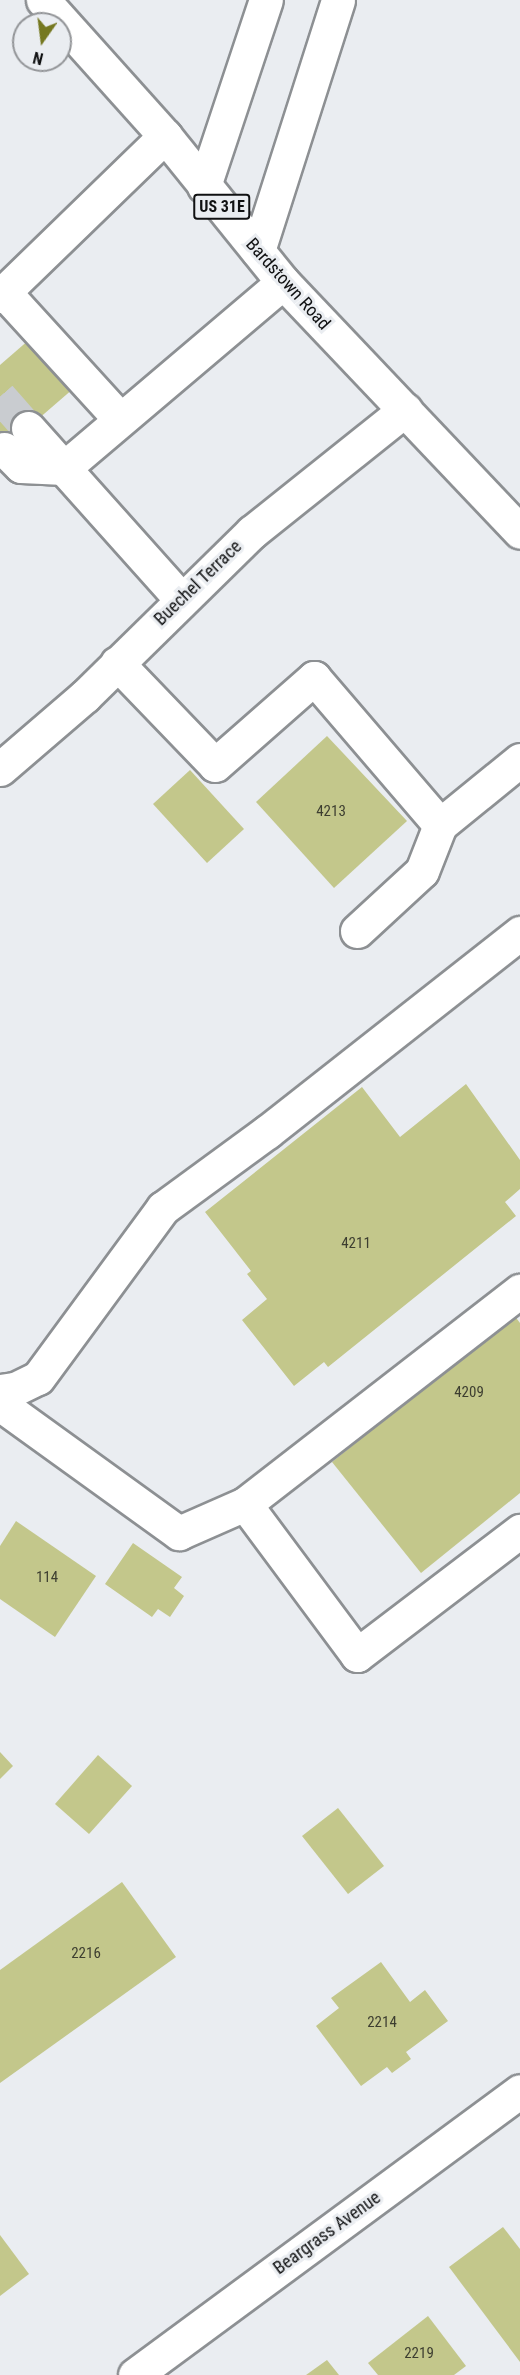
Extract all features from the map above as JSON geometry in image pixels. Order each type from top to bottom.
[{"type":"street","name":"Bardstown Road","points":[[42,0],[165,136],[284,282],[520,532]]},
{"type":"street","points":[[204,186],[266,0]]},
{"type":"street","points":[[258,251],[338,0]]},
{"type":"street","points":[[120,419],[2,294],[165,136]]},
{"type":"street","points":[[4,449],[21,466],[64,468],[284,282]]},
{"type":"street","name":"Buechel Terrace","points":[[0,769],[117,663],[180,598],[252,531],[405,410]]},
{"type":"street","points":[[28,428],[180,598]]},
{"type":"street","points":[[117,663],[215,765],[314,678],[440,825]]},
{"type":"street","points":[[357,931],[422,871],[440,825],[520,760]]},
{"type":"street","points":[[0,1390],[15,1389],[38,1378],[163,1208],[267,1132],[520,933]]},
{"type":"street","points":[[0,1404],[179,1533],[245,1504],[520,1291]]},
{"type":"street","points":[[245,1504],[357,1655],[520,1531]]},
{"type":"street","name":"Beargrass Avenue","points":[[135,2375],[520,2091]]},
{"type":"building","points":[[30,339],[74,388],[0,452],[0,365]]},
{"type":"building","points":[[327,736],[407,821],[334,888],[256,802]]},
{"type":"building","points":[[190,770],[244,829],[207,863],[153,804]]},
{"type":"building","points":[[466,1084],[520,1160],[520,1189],[505,1202],[516,1216],[328,1367],[324,1362],[294,1386],[242,1320],[267,1299],[247,1274],[251,1271],[205,1212],[362,1087],[400,1137]]},
{"type":"building","points":[[514,1315],[520,1323],[520,1493],[421,1573],[332,1462]]},
{"type":"building","points":[[16,1521],[96,1576],[55,1637],[0,1599],[0,1546]]},
{"type":"building","points":[[133,1543],[182,1577],[174,1588],[184,1596],[170,1617],[158,1609],[152,1617],[105,1584]]},
{"type":"building","points":[[0,1752],[13,1766],[0,1779]]},
{"type":"building","points":[[98,1755],[132,1786],[89,1834],[55,1804]]},
{"type":"building","points":[[338,1808],[384,1866],[348,1894],[302,1836]]},
{"type":"building","points":[[122,1882],[176,1957],[0,2083],[0,1970]]},
{"type":"building","points":[[381,1962],[410,2002],[425,1990],[448,2021],[406,2052],[411,2059],[407,2062],[392,2073],[387,2067],[361,2086],[316,2026],[339,2008],[331,1998]]},
{"type":"building","points":[[503,2227],[520,2249],[520,2362],[449,2267]]},
{"type":"building","points":[[0,2235],[29,2274],[0,2296]]},
{"type":"building","points":[[428,2316],[466,2366],[454,2375],[378,2375],[368,2363]]},
{"type":"building","points":[[327,2360],[339,2375],[306,2375]]},
{"type":"tunnel","points":[[0,396],[28,428]]}]
